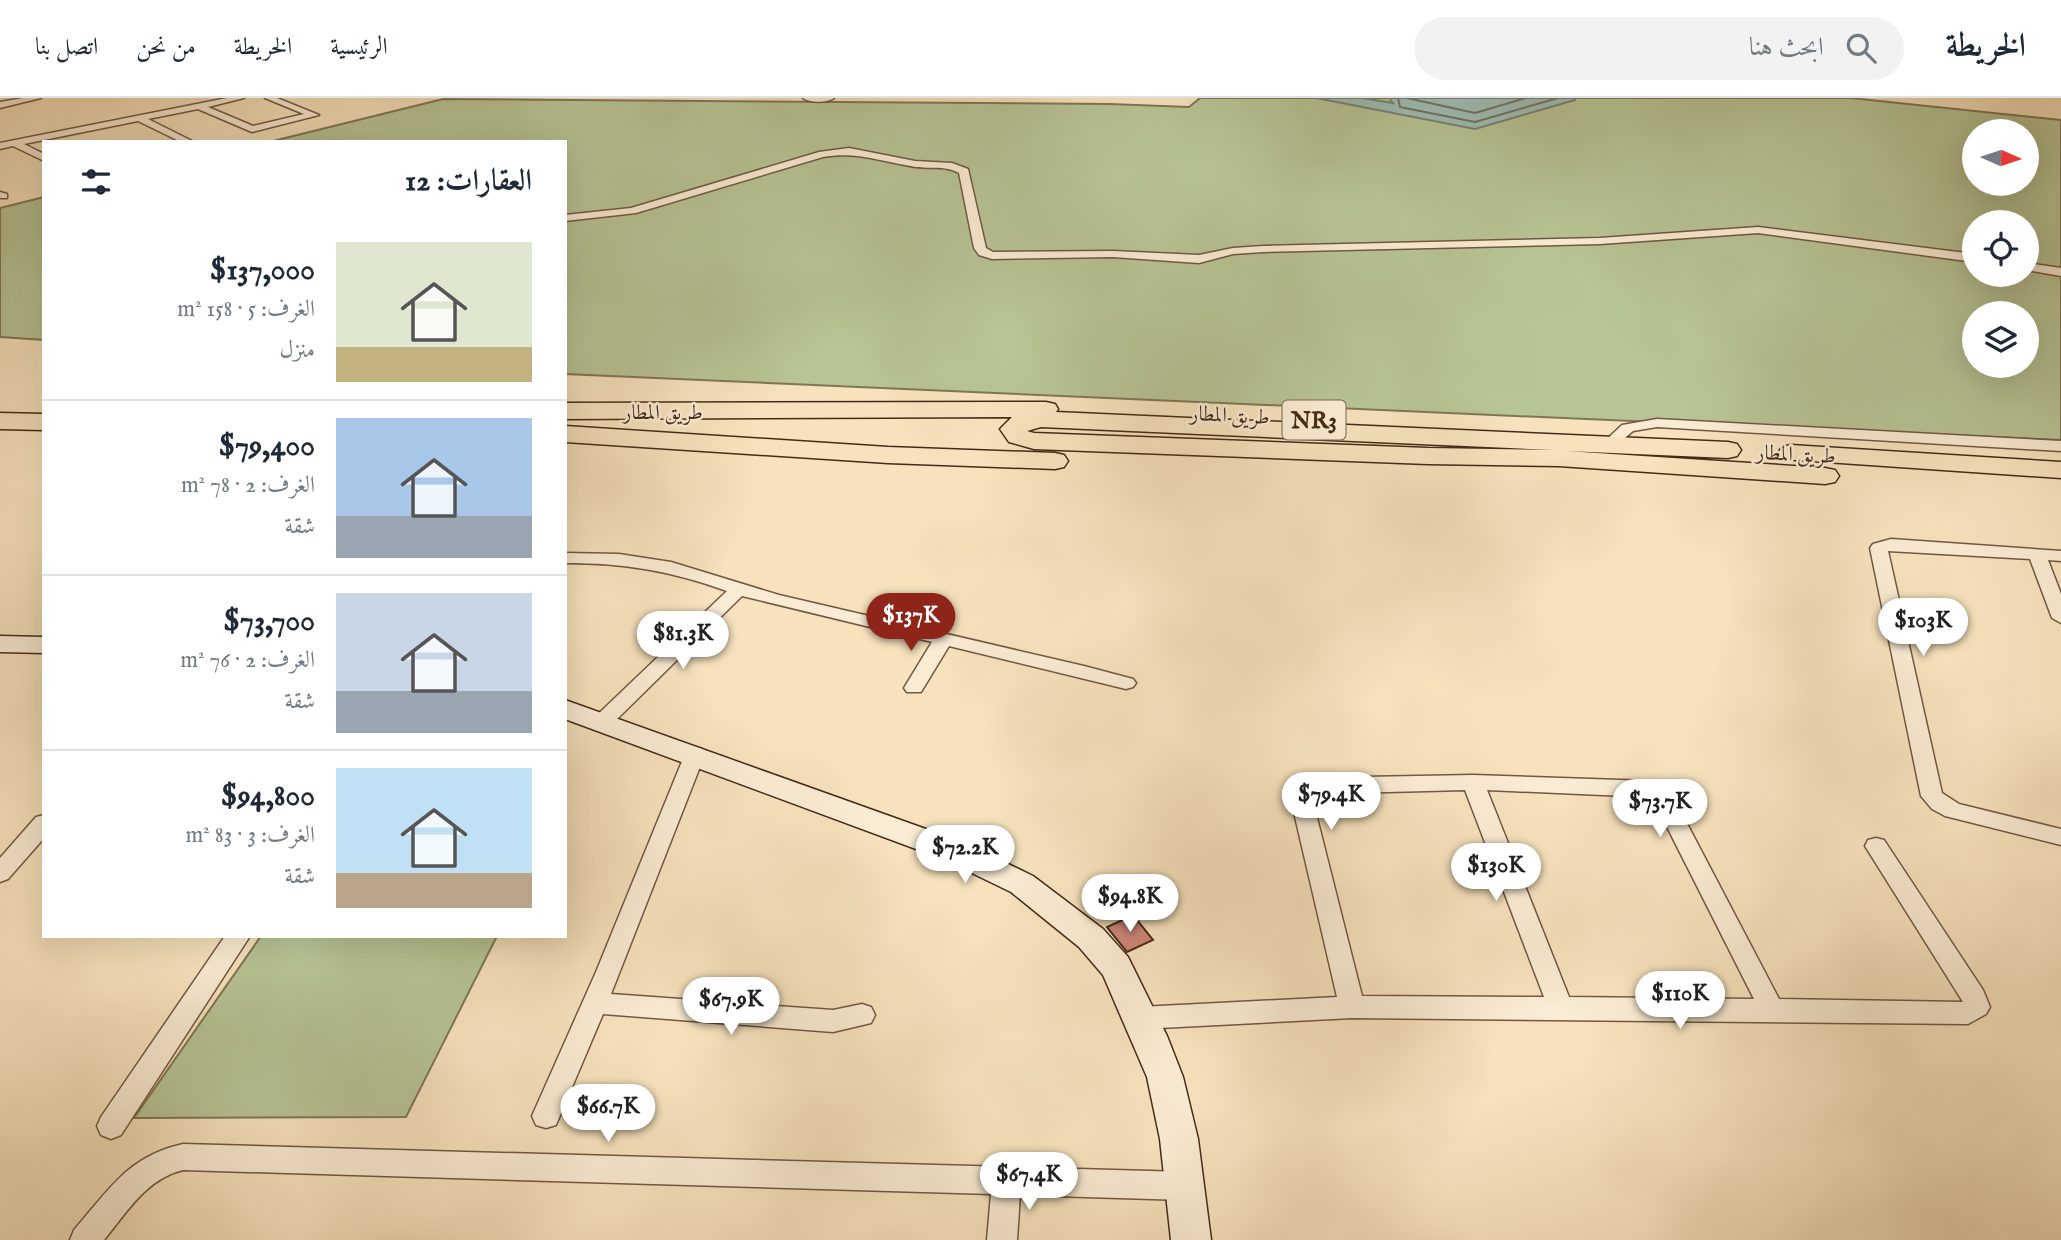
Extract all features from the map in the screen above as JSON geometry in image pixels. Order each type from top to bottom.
[{"type":"highway","points":[[0,400],[42,401]]},
{"type":"highway","name":"طريق المطار","points":[[567,411],[1101,409],[1373,423],[1728,450],[2061,470]]},
{"type":"highway","points":[[1728,450],[1041,419],[1023,421],[1013,429],[1018,437],[1034,441],[1429,456],[1559,458],[1825,476]]},
{"type":"highway","points":[[0,421],[42,422]]},
{"type":"highway","name":"طريق المطار","points":[[567,434],[992,460],[1245,467],[1560,467],[1825,476],[2061,490]]},
{"type":"street","points":[[0,106],[37,98]]},
{"type":"street","points":[[0,146],[240,98]]},
{"type":"street","points":[[200,107],[252,129],[317,116],[270,98]]},
{"type":"street","points":[[807,98],[830,98]]},
{"type":"street","points":[[141,119],[186,140]]},
{"type":"street","points":[[78,131],[88,136]]},
{"type":"street","points":[[15,143],[42,157]]},
{"type":"street","points":[[567,219],[632,211],[843,150],[880,153],[917,164],[955,166],[964,171],[980,248],[983,253],[992,256],[1113,254],[1199,260],[1233,251],[1263,249],[1600,241],[1758,230],[1962,256]]},
{"type":"street","points":[[2039,269],[2061,272]]},
{"type":"street","points":[[1614,440],[1621,430],[1630,426],[1657,422],[2061,446]]},
{"type":"street","points":[[2061,556],[1891,544],[1879,548],[1932,796],[1940,804],[1953,810],[2061,837]]},
{"type":"street","points":[[2037,554],[2061,618]]},
{"type":"street","points":[[567,558],[646,562],[695,574],[738,590],[1126,683]]},
{"type":"street","points":[[602,722],[738,590]]},
{"type":"street","points":[[914,688],[943,639]]},
{"type":"street","points":[[1,645],[42,645]]},
{"type":"street","points":[[567,710],[695,754],[954,851],[1022,884],[1091,938],[1115,967],[1165,1077],[1179,1139],[1191,1240]]},
{"type":"street","points":[[546,1116],[695,754]]},
{"type":"street","points":[[1352,1007],[1300,791],[1309,785],[1473,782],[1645,788],[1656,792],[1678,826],[1773,1010]]},
{"type":"street","points":[[1473,782],[1561,1008]]},
{"type":"street","points":[[0,873],[39,834]]},
{"type":"street","points":[[1140,1018],[1352,1007],[1968,1013],[1977,1007],[1974,997],[1876,846]]},
{"type":"street","points":[[111,1126],[238,938]]},
{"type":"street","points":[[594,1003],[833,1021],[862,1015]]},
{"type":"street","points":[[85,1240],[137,1178],[160,1162],[183,1157],[1185,1186]]},
{"type":"street","points":[[1002,1240],[1006,1181]]},
{"type":"green space","points":[[1200,98],[1851,98],[2061,120],[2061,440],[567,374],[567,140],[277,140],[443,99],[1109,104],[1189,107]]},
{"type":"green space","points":[[42,198],[42,340],[0,337],[0,208]]},
{"type":"green space","points":[[260,938],[496,938],[406,1117],[134,1118]]},
{"type":"water","points":[[1316,98],[1362,98],[1393,103],[1389,98],[1575,100],[1475,129]]},
{"type":"building","points":[[1133,915],[1153,940],[1127,952],[1107,927]]}]
